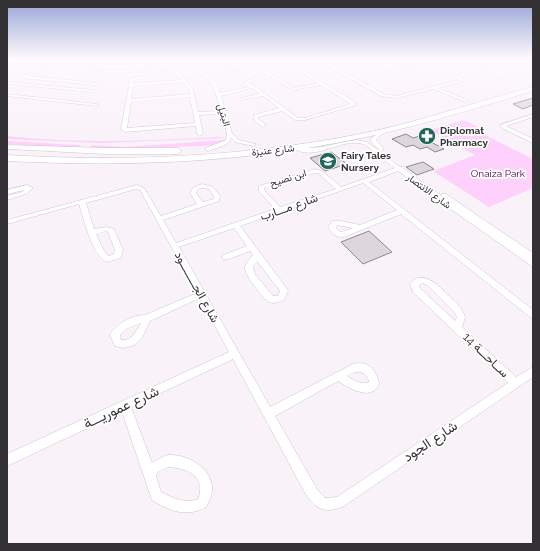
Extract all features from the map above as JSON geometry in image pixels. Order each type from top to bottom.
[{"type":"highway","name":"شارع عنيزة","points":[[10,148],[140,152],[208,149],[254,144],[353,130],[417,115],[527,84]]},
{"type":"highway","name":"شارع عنيزة","points":[[7,158],[74,161],[142,160],[202,157],[296,148],[381,132],[533,89]]},
{"type":"street","points":[[23,84],[93,91]]},
{"type":"street","points":[[89,104],[95,84]]},
{"type":"street","points":[[154,84],[130,85],[125,130],[198,124]]},
{"type":"street","points":[[187,84],[191,89],[200,134]]},
{"type":"street","name":"البتيل","points":[[214,84],[230,133],[237,141],[254,144]]},
{"type":"street","points":[[248,84],[295,118],[302,120],[354,105],[322,84],[295,90],[283,84]]},
{"type":"street","points":[[363,84],[386,96],[396,97],[450,84]]},
{"type":"street","points":[[218,93],[251,86]]},
{"type":"street","points":[[440,86],[468,101]]},
{"type":"street","points":[[435,88],[468,101]]},
{"type":"street","points":[[451,95],[456,94]]},
{"type":"street","points":[[7,95],[97,105]]},
{"type":"street","points":[[128,101],[192,95]]},
{"type":"street","points":[[243,99],[263,95]]},
{"type":"street","points":[[263,125],[256,119],[256,116],[283,109]]},
{"type":"street","points":[[196,113],[223,110]]},
{"type":"street","points":[[533,115],[503,126],[533,141]]},
{"type":"street","name":"شارع الانتصار","points":[[381,132],[373,138],[373,142],[402,168],[479,227],[533,264]]},
{"type":"street","name":"البتيل","points":[[208,149],[228,141],[230,133]]},
{"type":"street","name":"شارع الانتصار","points":[[296,148],[310,150],[362,142],[533,257]]},
{"type":"street","name":"شارع مـــارب","points":[[174,246],[402,168]]},
{"type":"street","name":"ابن نصيح","points":[[279,210],[262,191],[261,187],[315,171],[320,172],[340,189]]},
{"type":"street","points":[[364,181],[533,315]]},
{"type":"street","points":[[7,192],[24,187],[30,188],[28,192],[7,198]]},
{"type":"street","name":"شارع الجــــــــود","points":[[7,222],[129,189],[140,188],[202,294],[309,488],[320,502],[324,504]]},
{"type":"street","points":[[82,202],[93,232]]},
{"type":"street","points":[[159,219],[201,206]]},
{"type":"street","points":[[360,227],[401,211]]},
{"type":"street","points":[[236,225],[284,291],[281,298],[274,300],[270,299],[252,276],[249,270],[257,254]]},
{"type":"street","points":[[479,227],[489,226]]},
{"type":"street","points":[[226,257],[252,247]]},
{"type":"street","name":"ســاحـــة 14","points":[[457,328],[461,317],[457,309],[430,284],[420,280],[414,284],[416,290],[515,383]]},
{"type":"street","points":[[146,319],[202,294]]},
{"type":"street","name":"شارع عموريـــة","points":[[7,460],[234,354]]},
{"type":"street","name":"شارع الجود","points":[[324,504],[330,505],[340,502],[533,371]]},
{"type":"street","points":[[268,414],[338,376]]},
{"type":"street","points":[[125,405],[150,475],[154,494],[159,498],[184,508],[189,508],[198,506],[205,498],[208,489],[206,481],[192,466],[174,461],[167,461],[154,468],[150,475]]},
{"type":"green space","name":"Onaiza Park","points":[[464,120],[482,129],[477,131],[533,159],[533,188],[489,207],[433,171],[475,155],[430,130]]},
{"type":"green space","points":[[7,136],[33,139],[86,141],[227,138],[102,143],[7,139]]},
{"type":"green space","points":[[226,140],[217,145],[200,146],[121,149],[88,147],[93,145],[126,147]]},
{"type":"green space","points":[[7,141],[80,146],[49,147],[7,144]]},
{"type":"building","points":[[533,98],[533,105],[523,109],[513,104]]},
{"type":"building","points":[[406,134],[413,138],[420,136],[444,149],[435,152],[427,147],[420,149],[413,145],[406,147],[392,139]]},
{"type":"building","name":"Fairy Tales Nursery","points":[[331,152],[347,164],[325,171],[310,158]]},
{"type":"building","points":[[423,162],[434,169],[417,175],[406,167]]},
{"type":"building","points":[[369,231],[392,252],[363,264],[341,242]]},
{"type":"place","name":"Diplomat Pharmacy","points":[[427,136]]},
{"type":"place","name":"Fairy Tales Nursery","points":[[328,161]]}]
